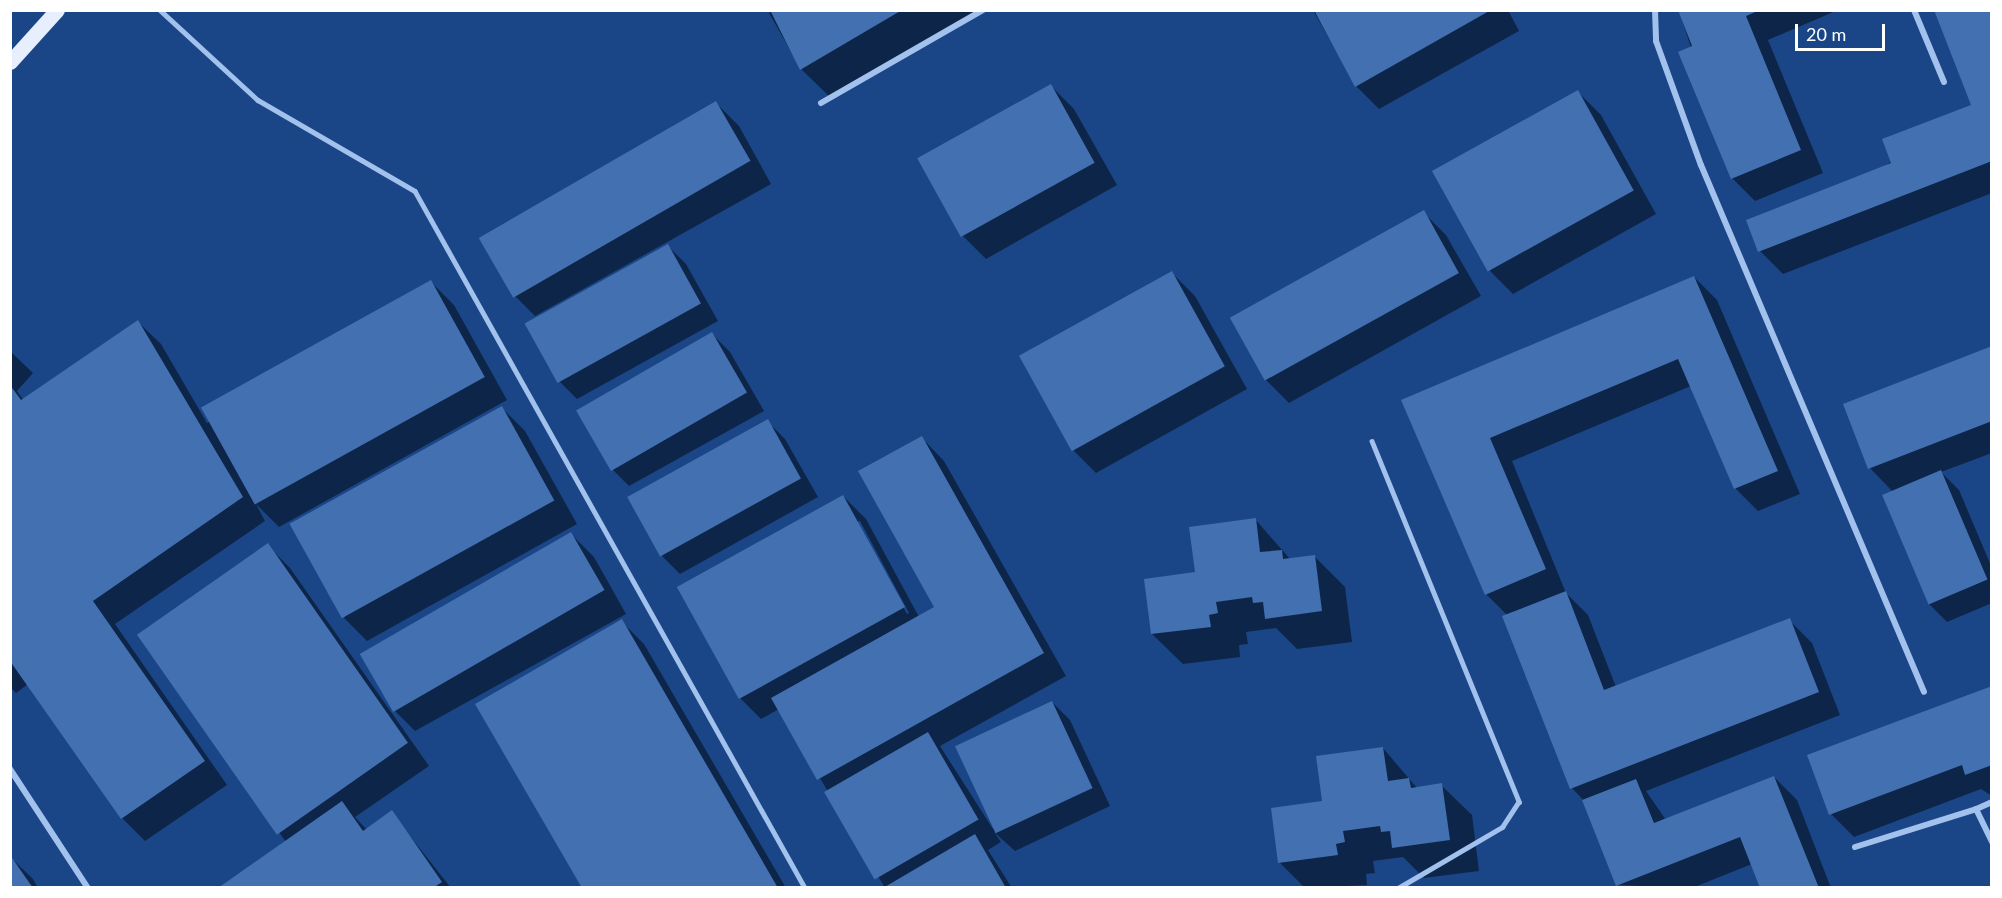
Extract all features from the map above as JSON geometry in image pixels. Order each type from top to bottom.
[{"type":"main road","points":[[10,62],[57,10]]},
{"type":"street","points":[[821,103],[982,10]]},
{"type":"street","points":[[1655,10],[1656,41],[1701,165],[1924,692]]},
{"type":"street","points":[[1914,10],[1944,82]]},
{"type":"street","points":[[10,769],[88,888]]},
{"type":"street","points":[[1855,847],[1992,802]]},
{"type":"street","points":[[1976,808],[1992,842]]},
{"type":"lane","points":[[160,10],[258,100],[415,191],[805,888]]},
{"type":"lane","points":[[1372,441],[1519,801],[1503,827],[1399,888]]},
{"type":"building","points":[[770,10],[902,10],[800,70]]},
{"type":"building","points":[[1314,10],[1491,10],[1355,87]]},
{"type":"building","points":[[1678,10],[1760,10],[1746,16],[1801,150],[1731,179],[1678,52],[1692,46]]},
{"type":"building","points":[[1934,10],[1992,10],[1992,161],[1758,252],[1746,220],[1891,163],[1882,139],[1971,105]]},
{"type":"building","points":[[1051,84],[1095,163],[961,237],[917,158]]},
{"type":"building","points":[[1578,90],[1634,191],[1488,272],[1432,171]]},
{"type":"building","points":[[716,101],[750,161],[513,298],[479,238]]},
{"type":"building","points":[[1424,210],[1459,273],[1265,381],[1230,318]]},
{"type":"building","points":[[668,244],[701,303],[558,383],[525,324]]},
{"type":"building","points":[[1172,271],[1225,366],[1072,451],[1019,356]]},
{"type":"building","points":[[1694,276],[1778,471],[1734,489],[1678,359],[1490,438],[1546,569],[1485,595],[1401,400]]},
{"type":"building","points":[[431,280],[485,377],[255,505],[201,408]]},
{"type":"building","points":[[138,320],[243,497],[93,601],[205,761],[121,819],[10,661],[10,385],[21,400]]},
{"type":"building","points":[[712,332],[747,393],[611,471],[576,410]]},
{"type":"building","points":[[1992,346],[1992,421],[1868,469],[1843,404]]},
{"type":"building","points":[[502,406],[554,500],[342,618],[289,524]]},
{"type":"building","points":[[768,419],[801,478],[660,557],[627,497]]},
{"type":"building","points":[[922,436],[1044,653],[817,780],[771,698],[934,607],[858,471]]},
{"type":"building","points":[[1941,470],[1987,580],[1929,605],[1882,495]]},
{"type":"building","points":[[843,495],[905,607],[739,699],[677,587]]},
{"type":"building","points":[[1256,518],[1260,552],[1282,550],[1283,559],[1315,555],[1322,611],[1265,619],[1263,602],[1253,603],[1252,597],[1216,602],[1218,613],[1209,615],[1211,627],[1151,634],[1144,579],[1195,572],[1189,527]]},
{"type":"building","points":[[571,532],[604,590],[393,712],[360,654]]},
{"type":"building","points":[[268,543],[408,743],[277,835],[137,635]]},
{"type":"building","points":[[1566,591],[1604,690],[1790,618],[1819,692],[1570,789],[1502,616]]},
{"type":"building","points":[[622,619],[778,888],[582,888],[475,704]]},
{"type":"building","points":[[1992,686],[1992,765],[1965,775],[1962,765],[1829,815],[1807,755]]},
{"type":"building","points":[[1052,701],[1093,788],[996,833],[955,746]]},
{"type":"building","points":[[928,732],[978,819],[875,879],[824,792]]},
{"type":"building","points":[[1383,747],[1388,781],[1409,778],[1411,788],[1442,783],[1450,840],[1392,848],[1390,831],[1381,832],[1380,826],[1343,831],[1345,842],[1336,844],[1338,855],[1278,863],[1271,808],[1322,801],[1316,756]]},
{"type":"building","points":[[1774,776],[1819,888],[1760,888],[1740,837],[1616,886],[1582,800],[1636,779],[1654,823]]},
{"type":"building","points":[[342,801],[363,831],[392,810],[442,882],[433,888],[218,888]]},
{"type":"building","points":[[975,834],[1006,888],[883,888]]},
{"type":"building","points":[[10,855],[33,888],[10,888]]}]
